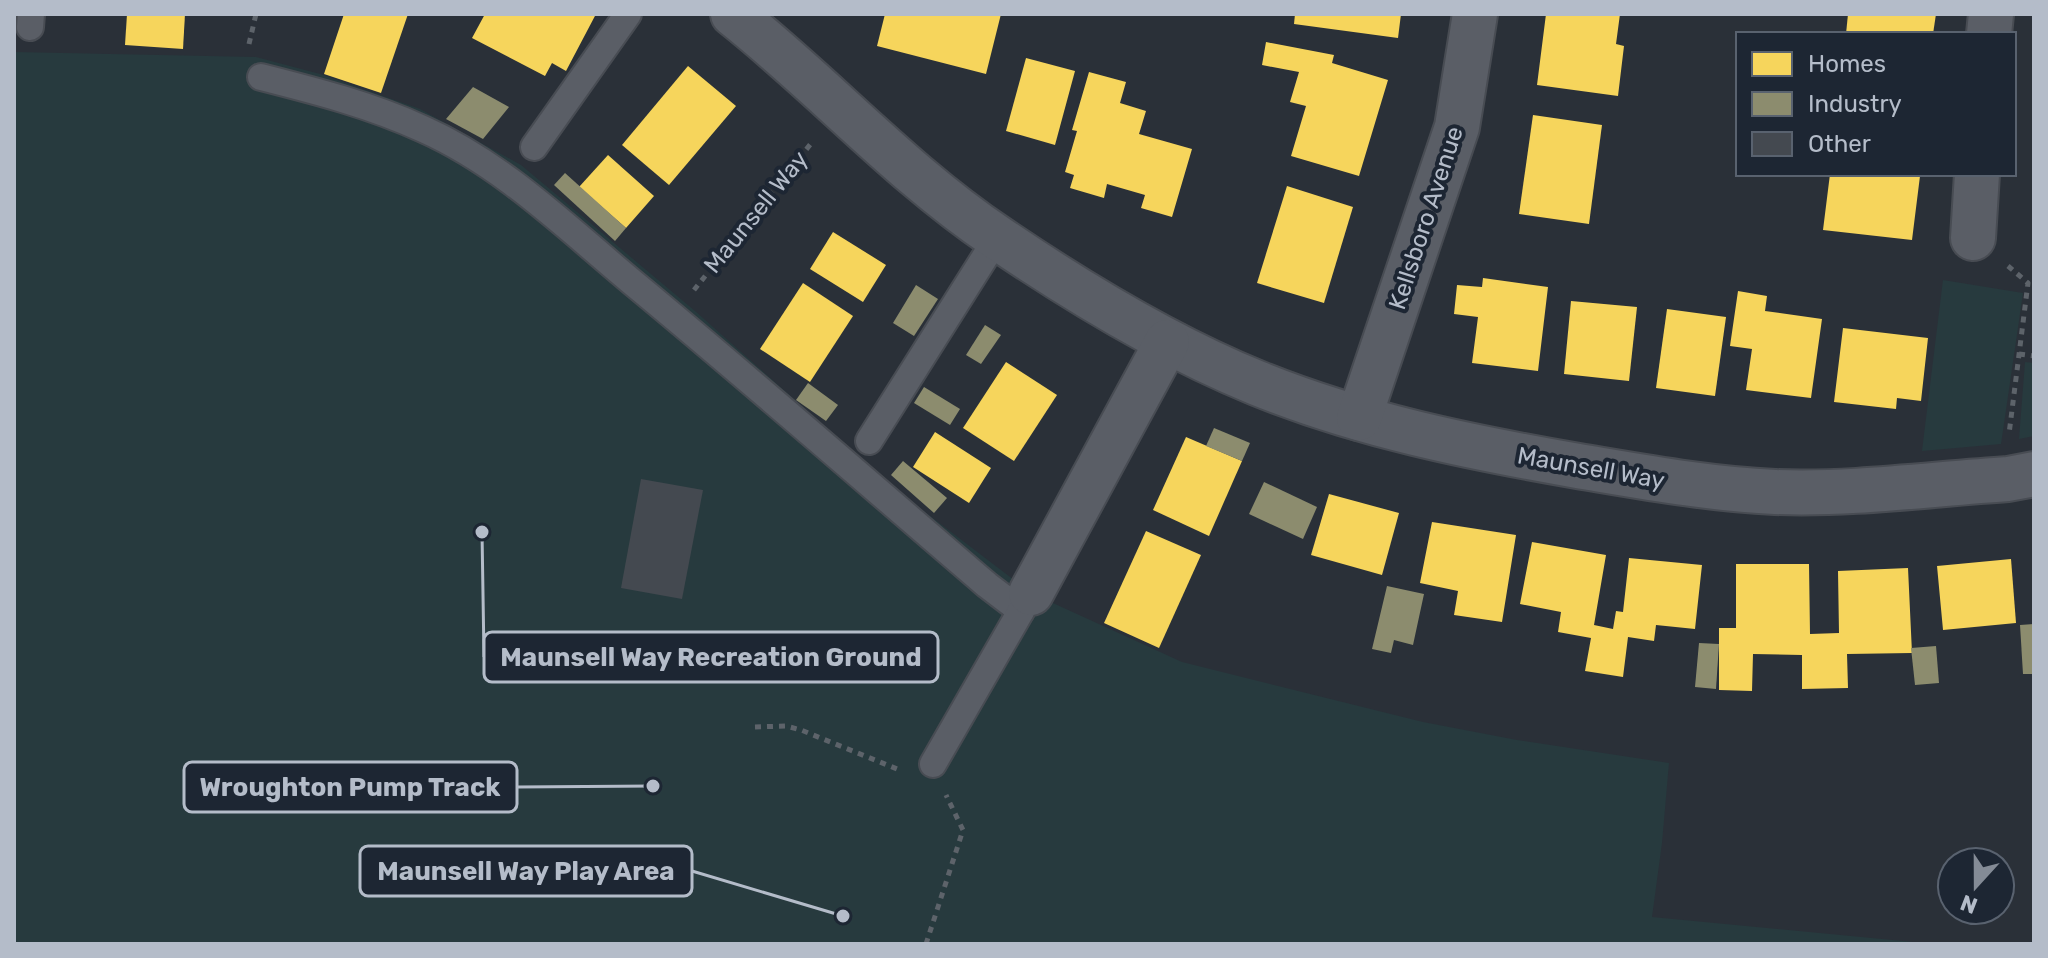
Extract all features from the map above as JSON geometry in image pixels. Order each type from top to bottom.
[{"type":"street","name":"Maunsell Way","points":[[733,14],[774,47],[907,169],[997,238],[1167,342],[1256,383],[1359,418],[1504,453],[1712,487],[1776,492],[1837,491],[2021,477]]},
{"type":"street","name":"Kellsboro Avenue","points":[[1359,418],[1457,127],[1475,14]]},
{"type":"street","points":[[1973,238],[1977,176]]},
{"type":"street","points":[[1026,602],[1167,342]]},
{"type":"lane","points":[[534,147],[628,14]]},
{"type":"lane","points":[[261,77],[348,100],[423,129],[475,157],[523,191],[674,316],[987,585],[1026,602],[933,764]]},
{"type":"lane","points":[[869,441],[997,238]]},
{"type":"path","name":"Maunsell Way","points":[[674,316],[839,108]]},
{"type":"path","points":[[1973,238],[2028,283],[2009,439],[2021,477]]},
{"type":"path","points":[[2019,354],[2034,356]]},
{"type":"path","points":[[926,944],[963,830],[943,789]]},
{"type":"green space","points":[[14,52],[256,57],[320,74],[420,109],[521,165],[695,311],[896,490],[1031,593],[1182,662],[1423,722],[1669,763],[1652,917],[1934,944],[14,944]]},
{"type":"green space","points":[[1943,280],[2023,293],[2001,444],[1922,451]]},
{"type":"green space","points":[[2025,362],[2034,363],[2034,436],[2019,439]]},
{"type":"building: Homes","points":[[127,14],[185,14],[183,49],[125,45]]},
{"type":"building: Homes","points":[[344,14],[408,14],[381,93],[324,74]]},
{"type":"building: Homes","points":[[485,14],[596,14],[566,71],[552,63],[545,76],[472,38]]},
{"type":"building: Homes","points":[[885,14],[1001,14],[986,74],[877,46]]},
{"type":"building: Homes","points":[[1295,14],[1401,14],[1398,38],[1294,24]]},
{"type":"building: Homes","points":[[1546,14],[1620,14],[1616,44],[1624,46],[1618,96],[1537,85]]},
{"type":"building: Homes","points":[[1848,14],[1936,14],[1933,32],[1846,32]]},
{"type":"building: Homes","points":[[1266,42],[1334,55],[1332,63],[1388,80],[1359,176],[1291,156],[1306,106],[1290,102],[1299,72],[1262,65]]},
{"type":"building: Homes","points":[[1026,58],[1075,71],[1055,145],[1006,131]]},
{"type":"building: Homes","points":[[688,66],[736,106],[669,185],[622,145]]},
{"type":"building: Homes","points":[[1089,72],[1126,82],[1120,103],[1146,111],[1139,134],[1192,149],[1172,217],[1141,208],[1145,195],[1107,184],[1104,198],[1070,188],[1074,175],[1065,172],[1077,131],[1072,130]]},
{"type":"building: Homes","points":[[1533,115],[1602,125],[1589,224],[1519,214]]},
{"type":"building: Homes","points":[[608,155],[654,196],[626,228],[579,187]]},
{"type":"building: Homes","points":[[1830,176],[1920,176],[1912,240],[1823,230]]},
{"type":"building: Homes","points":[[1287,186],[1353,207],[1324,303],[1257,283]]},
{"type":"building: Homes","points":[[833,232],[886,265],[863,302],[810,269]]},
{"type":"building: Homes","points":[[1483,278],[1548,287],[1538,371],[1472,363],[1478,317],[1454,314],[1457,285],[1482,287]]},
{"type":"building: Homes","points":[[803,283],[853,316],[810,382],[760,349]]},
{"type":"building: Homes","points":[[1738,291],[1767,296],[1765,311],[1822,319],[1811,398],[1746,390],[1752,349],[1730,346]]},
{"type":"building: Homes","points":[[1571,301],[1637,307],[1629,381],[1564,374]]},
{"type":"building: Homes","points":[[1667,309],[1726,317],[1715,396],[1656,388]]},
{"type":"building: Homes","points":[[1843,328],[1928,338],[1921,401],[1897,398],[1896,409],[1834,402]]},
{"type":"building: Homes","points":[[1006,362],[1057,395],[1014,461],[963,428]]},
{"type":"building: Homes","points":[[935,432],[991,468],[969,503],[913,467]]},
{"type":"building: Homes","points":[[1186,437],[1242,461],[1209,536],[1153,510]]},
{"type":"building: Homes","points":[[1329,494],[1399,513],[1382,575],[1311,555]]},
{"type":"building: Homes","points":[[1432,522],[1516,535],[1502,622],[1454,615],[1458,591],[1420,583]]},
{"type":"building: Homes","points":[[1146,531],[1201,555],[1159,648],[1104,623]]},
{"type":"building: Homes","points":[[1532,542],[1606,555],[1594,625],[1613,629],[1616,611],[1623,612],[1629,558],[1702,565],[1695,629],[1656,625],[1654,641],[1628,637],[1623,677],[1585,671],[1591,638],[1558,632],[1561,612],[1520,604]]},
{"type":"building: Homes","points":[[2011,559],[2016,623],[1943,630],[1937,566]]},
{"type":"building: Homes","points":[[1736,564],[1809,564],[1810,634],[1839,633],[1838,571],[1908,568],[1912,653],[1847,654],[1848,688],[1802,689],[1802,655],[1753,654],[1752,691],[1719,690],[1719,628],[1736,628]]},
{"type":"building: Industry","points":[[473,87],[509,107],[483,139],[446,119]]},
{"type":"building: Industry","points":[[565,173],[626,228],[615,241],[554,185]]},
{"type":"building: Industry","points":[[916,285],[938,299],[914,336],[893,323]]},
{"type":"building: Industry","points":[[985,325],[1001,335],[981,364],[966,355]]},
{"type":"building: Industry","points":[[808,383],[838,405],[826,421],[796,400]]},
{"type":"building: Industry","points":[[924,387],[960,409],[950,425],[914,403]]},
{"type":"building: Industry","points":[[1214,428],[1250,443],[1242,461],[1206,446]]},
{"type":"building: Industry","points":[[903,461],[947,498],[934,513],[891,475]]},
{"type":"building: Industry","points":[[1264,482],[1317,507],[1303,539],[1249,514]]},
{"type":"building: Industry","points":[[1387,586],[1424,594],[1413,645],[1394,640],[1391,653],[1372,649]]},
{"type":"building: Industry","points":[[2034,624],[2034,674],[2023,674],[2020,625]]},
{"type":"building: Industry","points":[[1699,643],[1719,644],[1716,689],[1695,687]]},
{"type":"building: Industry","points":[[1936,646],[1939,683],[1915,685],[1911,648]]},
{"type":"building: Other","points":[[641,479],[703,490],[682,599],[621,588]]},
{"type":"place","name":"Maunsell Way Recreation Ground","points":[[482,532]]},
{"type":"place","name":"Wroughton Pump Track","points":[[653,786]]},
{"type":"place","name":"Maunsell Way Play Area","points":[[843,916]]}]
